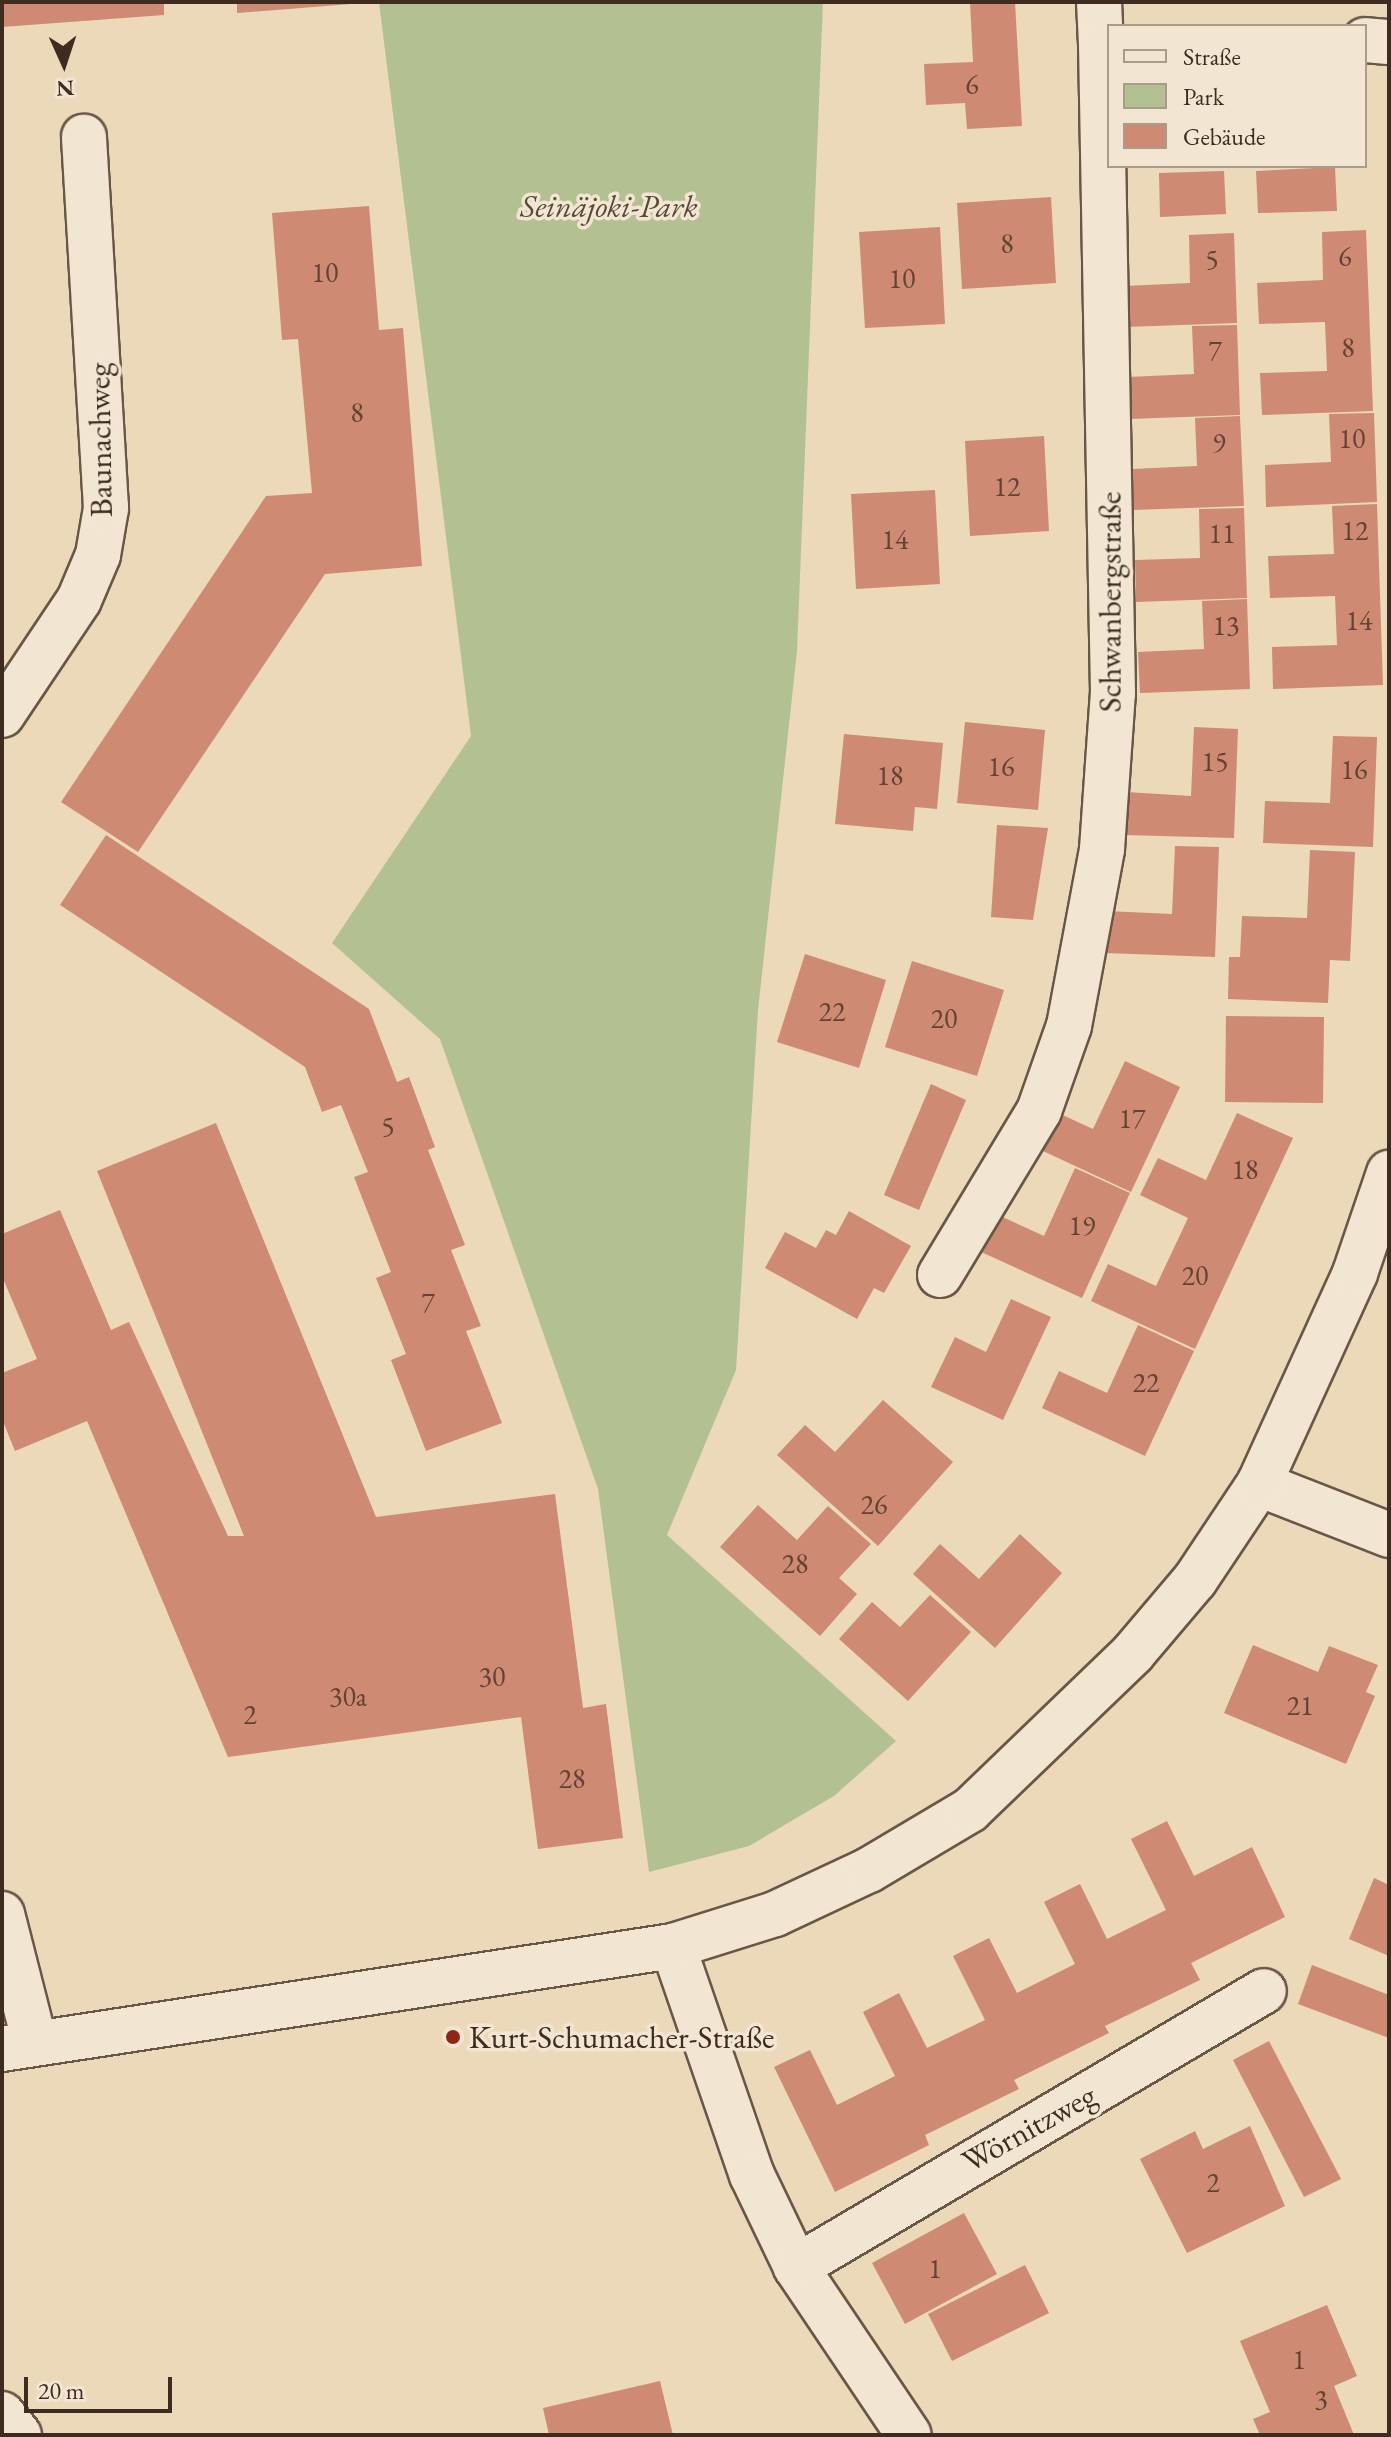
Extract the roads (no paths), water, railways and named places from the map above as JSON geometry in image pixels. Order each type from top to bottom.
[{"type":"street","name":"Schwanbergstraße","points":[[940,1275],[1039,1111],[1069,1026],[1102,849],[1113,671],[1105,45],[1099,2]]},
{"type":"street","points":[[1367,40],[1389,42]]},
{"type":"street","name":"Baunachweg","points":[[2,715],[79,600],[98,555],[106,508],[84,137]]},
{"type":"street","points":[[2,1914],[18,2046],[673,1946],[775,1914],[869,1870],[970,1810],[1133,1653],[1195,1580],[1259,1484],[1355,1273],[1389,1173]]},
{"type":"street","points":[[1259,1484],[1389,1535]]},
{"type":"street","points":[[673,1946],[732,2122],[796,2267],[909,2435]]},
{"type":"street","name":"Wörnitzweg","points":[[796,2267],[1264,1991]]},
{"type":"street","points":[[2,2414],[19,2435]]},
{"type":"place","name":"Kurt-Schumacher-Straße","points":[[453,2037]]},
{"type":"park label","name":"Seinäjoki-Park","points":[[609,206]]}]
